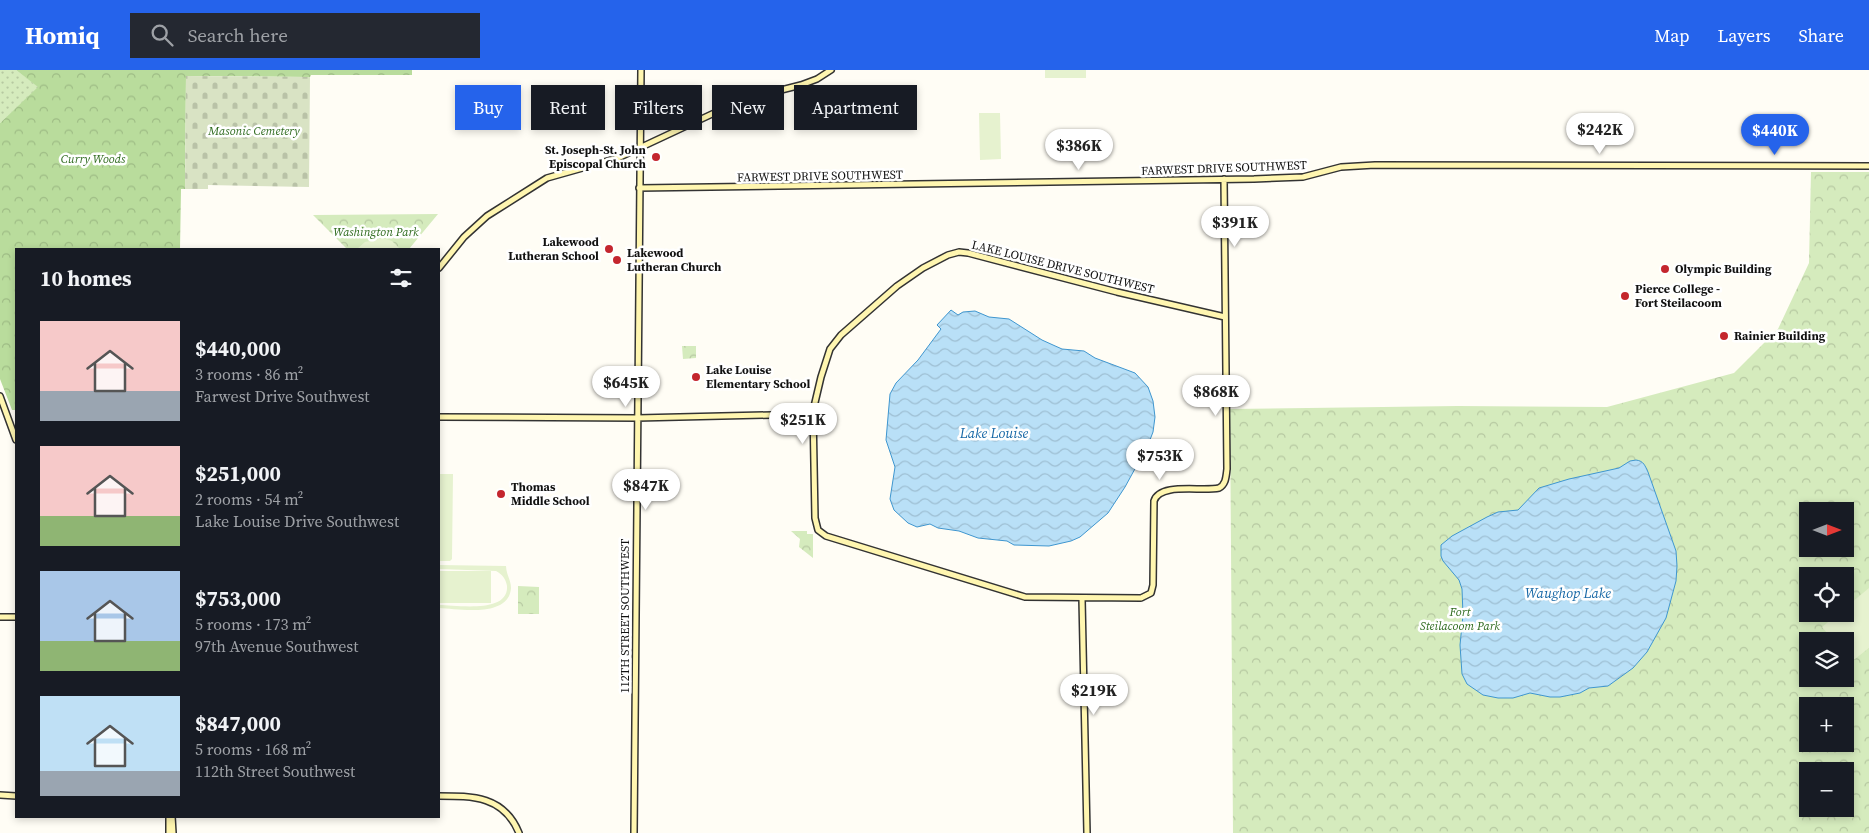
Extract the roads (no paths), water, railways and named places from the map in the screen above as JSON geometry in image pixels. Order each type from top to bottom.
[{"type":"street","name":"112TH STREET SOUTHWEST","points":[[634,833],[641,70]]},
{"type":"street","points":[[440,267],[487,216],[516,196],[548,178],[618,158],[742,100],[802,85],[817,79],[831,70]]},
{"type":"street","name":"FARWEST DRIVE SOUTHWEST","points":[[639,188],[1224,180],[1303,177],[1342,167],[1375,165],[1869,166]]},
{"type":"street","points":[[1224,180],[1225,317]]},
{"type":"street","name":"LAKE LOUISE DRIVE SOUTHWEST","points":[[955,253],[968,253],[1117,292],[1225,317],[1225,481],[1221,487],[1215,489],[1164,490],[1156,496],[1154,501],[1153,585],[1151,593],[1141,598],[1082,599],[1025,597],[822,534],[818,530],[815,522],[813,414],[828,354],[838,339],[894,288],[923,268],[955,253]]},
{"type":"street","points":[[0,396],[15,437]]},
{"type":"street","points":[[440,417],[637,418],[813,414]]},
{"type":"street","points":[[1082,599],[1087,833]]},
{"type":"street","points":[[0,617],[15,617]]},
{"type":"street","points":[[0,796],[15,796]]},
{"type":"street","points":[[440,796],[474,797],[488,800],[508,815],[519,833]]},
{"type":"street","points":[[168,833],[170,818]]},
{"type":"street","points":[[170,818],[173,833]]},
{"type":"water","name":"Lake Louise","points":[[951,310],[958,315],[963,312],[975,311],[989,317],[1009,319],[1042,340],[1062,349],[1084,351],[1095,358],[1135,373],[1148,387],[1153,401],[1155,417],[1153,432],[1148,445],[1108,513],[1080,537],[1049,546],[1014,545],[1007,541],[978,538],[959,531],[938,528],[930,524],[917,527],[908,523],[894,510],[890,499],[895,467],[886,440],[890,394],[896,383],[918,360],[941,329],[937,325]]},
{"type":"water","name":"Waughop Lake","points":[[1636,460],[1643,463],[1648,472],[1676,551],[1677,566],[1676,581],[1666,618],[1647,652],[1633,668],[1608,686],[1589,688],[1580,693],[1560,697],[1530,693],[1513,698],[1498,698],[1483,695],[1467,684],[1462,674],[1460,645],[1463,615],[1462,589],[1459,580],[1443,561],[1441,545],[1452,536],[1498,512],[1518,510],[1539,488],[1619,468],[1630,461]]},
{"type":"place","name":"St. Joseph-St. John Episcopal Church","points":[[656,157]]},
{"type":"place","name":"Lakewood Lutheran School","points":[[609,249]]},
{"type":"place","name":"Lakewood Lutheran Church","points":[[617,260]]},
{"type":"place","name":"Olympic Building","points":[[1665,269]]},
{"type":"place","name":"Pierce College - Fort Steilacoom","points":[[1625,296]]},
{"type":"place","name":"Rainier Building","points":[[1724,336]]},
{"type":"place","name":"Lake Louise Elementary School","points":[[696,377]]},
{"type":"place","name":"Thomas Middle School","points":[[501,494]]},
{"type":"park label","name":"Masonic Cemetery","points":[[254,131]]},
{"type":"park label","name":"Curry Woods","points":[[93,159]]},
{"type":"park label","name":"Washington Park","points":[[376,232]]},
{"type":"park label","name":"Fort Steilacoom Park","points":[[1460,619]]}]
